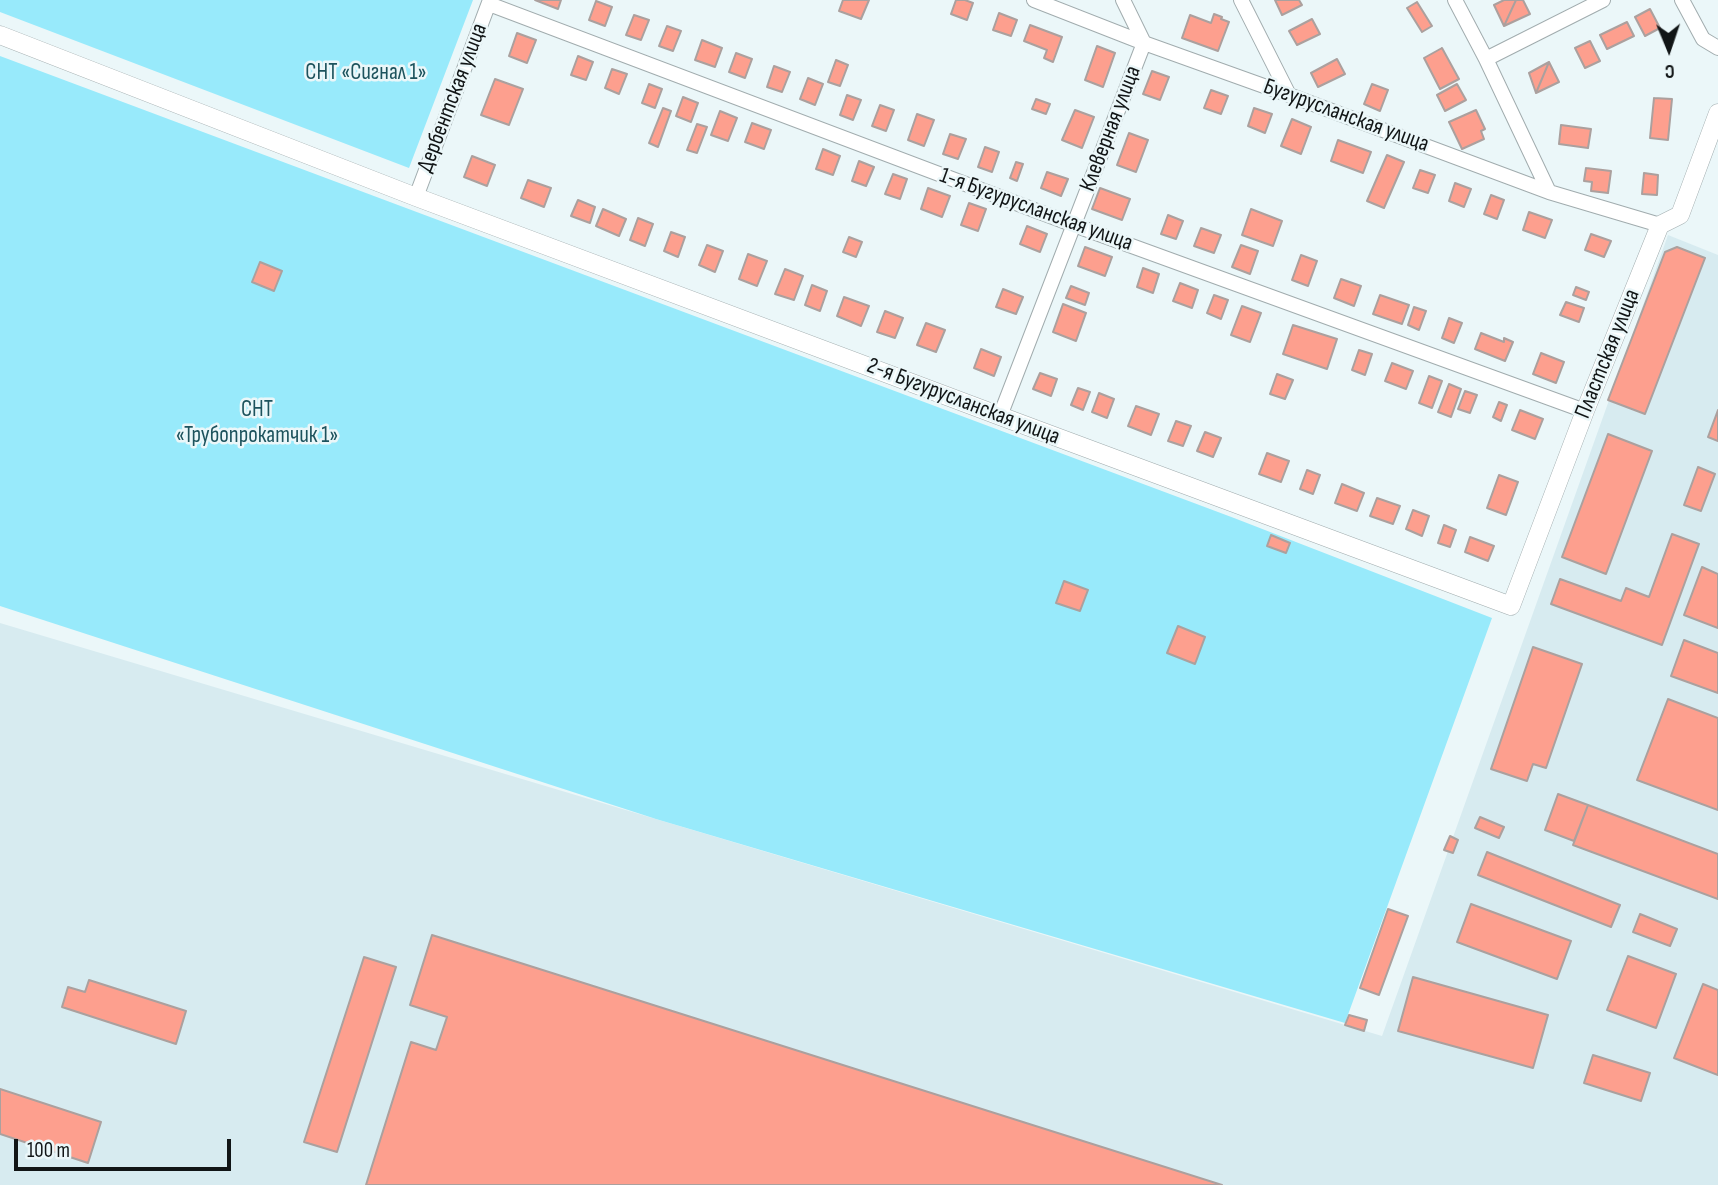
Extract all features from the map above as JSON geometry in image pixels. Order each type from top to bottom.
[{"type":"street","name":"Бугурусланская улица","points":[[1034,0],[1549,192],[1660,225]]},
{"type":"street","name":"Клеверная улица","points":[[1000,416],[1144,43],[1123,0]]},
{"type":"street","points":[[1241,0],[1289,95]]},
{"type":"street","points":[[1455,0],[1549,192]]},
{"type":"street","points":[[1486,59],[1603,0]]},
{"type":"street","points":[[1682,0],[1703,39],[1718,48]]},
{"type":"street","name":"Дербентская улица","points":[[416,197],[490,2]]},
{"type":"street","name":"1-я Бугурусланская улица","points":[[490,2],[1074,225],[1585,411]]},
{"type":"street","name":"2-я Бугурусланская улица","points":[[0,35],[416,197],[1511,606]]},
{"type":"street","name":"Пластская улица","points":[[1511,606],[1585,411],[1660,225],[1680,215],[1718,113]]},
{"type":"shaded area","points":[[1668,235],[1718,255],[1718,1185],[0,1185],[0,623],[1382,1036]]},
{"type":"green space","name":"СНТ «Сигнал 1»","points":[[0,0],[473,0],[409,168],[0,12]]},
{"type":"green space","name":"СНТ «Трубопрокатчик 1»","points":[[0,56],[1234,518],[1492,618],[1345,1023],[656,819],[0,606]]},
{"type":"building","points":[[535,0],[561,0],[558,9]]},
{"type":"building","points":[[843,0],[869,0],[861,19],[839,11]]},
{"type":"building","points":[[956,0],[973,3],[967,20],[951,14]]},
{"type":"building","points":[[1275,0],[1299,0],[1302,5],[1282,15]]},
{"type":"building","points":[[1504,0],[1516,0],[1504,26],[1494,5]]},
{"type":"building","points":[[1516,0],[1523,0],[1530,14],[1504,26]]},
{"type":"building","points":[[596,1],[612,7],[605,26],[589,20]]},
{"type":"building","points":[[1417,2],[1432,26],[1422,32],[1407,8]]},
{"type":"building","points":[[1650,9],[1660,28],[1645,36],[1635,17]]},
{"type":"building","points":[[999,13],[1017,20],[1011,36],[993,30]]},
{"type":"building","points":[[1214,14],[1229,22],[1218,51],[1182,38],[1190,15],[1211,23]]},
{"type":"building","points":[[634,15],[649,20],[641,40],[626,35]]},
{"type":"building","points":[[1312,19],[1320,34],[1297,45],[1289,31]]},
{"type":"building","points":[[1627,22],[1634,36],[1607,49],[1600,35]]},
{"type":"building","points":[[1030,25],[1062,37],[1053,62],[1044,58],[1047,50],[1024,41]]},
{"type":"building","points":[[667,26],[681,31],[673,51],[659,46]]},
{"type":"building","points":[[517,33],[536,40],[527,63],[509,56]]},
{"type":"building","points":[[702,40],[722,48],[715,67],[695,60]]},
{"type":"building","points":[[1590,41],[1600,61],[1585,68],[1575,48]]},
{"type":"building","points":[[1097,46],[1115,53],[1103,87],[1085,80]]},
{"type":"building","points":[[1442,48],[1459,79],[1440,89],[1424,58]]},
{"type":"building","points":[[736,53],[752,59],[745,78],[729,72]]},
{"type":"building","points":[[578,56],[593,62],[586,80],[571,75]]},
{"type":"building","points":[[1337,59],[1345,74],[1318,87],[1311,73]]},
{"type":"building","points":[[836,60],[848,65],[840,86],[828,82]]},
{"type":"building","points":[[1549,62],[1559,82],[1536,93]]},
{"type":"building","points":[[1549,62],[1536,93],[1529,73]]},
{"type":"building","points":[[774,66],[790,72],[782,92],[767,87]]},
{"type":"building","points":[[612,69],[627,74],[619,94],[605,88]]},
{"type":"building","points":[[1152,71],[1169,77],[1160,100],[1143,94]]},
{"type":"building","points":[[808,78],[823,84],[815,105],[800,99]]},
{"type":"building","points":[[495,79],[523,89],[509,125],[481,115]]},
{"type":"building","points":[[649,84],[662,89],[655,108],[642,103]]},
{"type":"building","points":[[1372,84],[1388,90],[1380,111],[1364,104]]},
{"type":"building","points":[[1457,84],[1466,100],[1445,111],[1437,95]]},
{"type":"building","points":[[1211,90],[1228,96],[1221,114],[1204,108]]},
{"type":"building","points":[[847,95],[861,100],[853,120],[840,115]]},
{"type":"building","points":[[683,97],[698,103],[691,122],[676,116]]},
{"type":"building","points":[[1654,98],[1672,99],[1668,140],[1650,138]]},
{"type":"building","points":[[1036,99],[1050,104],[1046,114],[1032,109]]},
{"type":"building","points":[[880,105],[894,110],[886,131],[872,126]]},
{"type":"building","points":[[663,108],[671,111],[658,147],[649,143]]},
{"type":"building","points":[[1254,108],[1272,114],[1265,133],[1248,126]]},
{"type":"building","points":[[1075,110],[1094,117],[1082,148],[1062,140]]},
{"type":"building","points":[[1476,110],[1485,129],[1481,131],[1484,139],[1462,149],[1449,122]]},
{"type":"building","points":[[720,111],[737,118],[728,141],[711,135]]},
{"type":"building","points":[[917,114],[934,120],[924,146],[908,140]]},
{"type":"building","points":[[1292,119],[1311,127],[1301,154],[1281,146]]},
{"type":"building","points":[[752,123],[771,130],[764,149],[745,142]]},
{"type":"building","points":[[697,124],[707,127],[697,153],[687,150]]},
{"type":"building","points":[[1561,125],[1591,129],[1588,148],[1559,144]]},
{"type":"building","points":[[1129,133],[1148,140],[1136,172],[1117,165]]},
{"type":"building","points":[[950,134],[966,139],[958,159],[943,154]]},
{"type":"building","points":[[1338,140],[1371,152],[1363,173],[1331,161]]},
{"type":"building","points":[[985,147],[999,152],[992,172],[978,167]]},
{"type":"building","points":[[823,149],[840,156],[833,175],[816,169]]},
{"type":"building","points":[[1387,155],[1404,162],[1384,208],[1367,201]]},
{"type":"building","points":[[472,156],[495,165],[487,186],[464,177]]},
{"type":"building","points":[[859,161],[874,167],[866,186],[852,181]]},
{"type":"building","points":[[1016,162],[1023,164],[1017,181],[1010,178]]},
{"type":"building","points":[[1586,168],[1611,171],[1608,193],[1591,191],[1592,182],[1584,181]]},
{"type":"building","points":[[1420,170],[1435,175],[1428,193],[1413,188]]},
{"type":"building","points":[[1047,172],[1068,179],[1061,196],[1041,188]]},
{"type":"building","points":[[1644,173],[1658,175],[1657,195],[1642,194]]},
{"type":"building","points":[[893,174],[907,179],[900,199],[885,194]]},
{"type":"building","points":[[528,180],[551,188],[544,207],[521,198]]},
{"type":"building","points":[[1455,183],[1471,189],[1464,207],[1449,201]]},
{"type":"building","points":[[928,188],[950,196],[942,217],[921,209]]},
{"type":"building","points":[[1100,188],[1130,199],[1122,220],[1092,209]]},
{"type":"building","points":[[1491,195],[1504,200],[1497,219],[1484,214]]},
{"type":"building","points":[[578,200],[595,207],[590,223],[571,216]]},
{"type":"building","points":[[969,203],[986,209],[978,231],[961,225]]},
{"type":"building","points":[[603,209],[626,219],[619,236],[596,226]]},
{"type":"building","points":[[1251,209],[1282,221],[1273,246],[1242,235]]},
{"type":"building","points":[[1529,212],[1552,220],[1545,238],[1523,230]]},
{"type":"building","points":[[1168,215],[1183,221],[1176,239],[1161,234]]},
{"type":"building","points":[[638,218],[653,224],[645,246],[630,240]]},
{"type":"building","points":[[1027,226],[1047,234],[1040,252],[1020,244]]},
{"type":"building","points":[[1201,228],[1221,235],[1214,253],[1194,246]]},
{"type":"building","points":[[671,232],[685,237],[678,257],[664,251]]},
{"type":"building","points":[[1591,234],[1611,241],[1604,257],[1585,250]]},
{"type":"building","points":[[849,237],[862,242],[856,257],[843,252]]},
{"type":"building","points":[[707,245],[723,251],[715,272],[699,265]]},
{"type":"building","points":[[1241,245],[1258,251],[1250,274],[1232,267]]},
{"type":"building","points":[[1085,247],[1112,257],[1105,276],[1078,266]]},
{"type":"building","points":[[1677,247],[1705,258],[1645,414],[1608,400],[1665,252]]},
{"type":"building","points":[[748,254],[767,261],[757,286],[739,279]]},
{"type":"building","points":[[1301,255],[1317,261],[1308,286],[1292,280]]},
{"type":"building","points":[[260,262],[282,271],[274,291],[252,282]]},
{"type":"building","points":[[1143,268],[1159,274],[1153,293],[1137,287]]},
{"type":"building","points":[[785,269],[803,276],[794,300],[775,294]]},
{"type":"building","points":[[1341,279],[1361,286],[1354,306],[1334,298]]},
{"type":"building","points":[[1180,283],[1198,290],[1192,308],[1173,301]]},
{"type":"building","points":[[812,285],[827,291],[820,311],[805,305]]},
{"type":"building","points":[[1071,286],[1089,293],[1085,305],[1066,298]]},
{"type":"building","points":[[1576,287],[1589,292],[1586,300],[1573,295]]},
{"type":"building","points":[[1003,289],[1023,297],[1016,314],[996,307]]},
{"type":"building","points":[[1214,295],[1228,300],[1221,319],[1207,313]]},
{"type":"building","points":[[1380,295],[1409,305],[1402,324],[1373,314]]},
{"type":"building","points":[[844,297],[869,306],[861,326],[837,316]]},
{"type":"building","points":[[1566,302],[1584,308],[1579,322],[1560,315]]},
{"type":"building","points":[[1063,304],[1086,313],[1076,341],[1053,332]]},
{"type":"building","points":[[1242,306],[1261,313],[1250,342],[1231,335]]},
{"type":"building","points":[[1414,307],[1426,311],[1419,330],[1408,325]]},
{"type":"building","points":[[885,311],[903,318],[895,338],[877,332]]},
{"type":"building","points":[[1449,318],[1462,323],[1454,343],[1442,338]]},
{"type":"building","points":[[926,323],[945,330],[936,352],[917,345]]},
{"type":"building","points":[[1293,325],[1337,339],[1327,369],[1283,354]]},
{"type":"building","points":[[1481,333],[1504,342],[1504,338],[1513,342],[1505,361],[1475,349]]},
{"type":"building","points":[[981,349],[1001,357],[994,376],[974,368]]},
{"type":"building","points":[[1359,350],[1372,354],[1365,375],[1352,370]]},
{"type":"building","points":[[1541,353],[1564,362],[1556,383],[1533,374]]},
{"type":"building","points":[[1392,363],[1413,371],[1406,389],[1385,381]]},
{"type":"building","points":[[1040,373],[1057,379],[1051,396],[1033,389]]},
{"type":"building","points":[[1277,374],[1293,380],[1285,399],[1270,394]]},
{"type":"building","points":[[1429,376],[1442,381],[1432,408],[1419,403]]},
{"type":"building","points":[[1449,384],[1461,389],[1451,417],[1438,412]]},
{"type":"building","points":[[1078,388],[1090,392],[1083,410],[1071,405]]},
{"type":"building","points":[[1465,391],[1477,395],[1470,413],[1458,409]]},
{"type":"building","points":[[1099,393],[1114,399],[1107,418],[1092,412]]},
{"type":"building","points":[[1499,402],[1507,405],[1501,421],[1493,417]]},
{"type":"building","points":[[1136,406],[1159,414],[1151,435],[1128,426]]},
{"type":"building","points":[[1520,410],[1543,419],[1535,439],[1512,430]]},
{"type":"building","points":[[1718,410],[1718,441],[1708,437]]},
{"type":"building","points":[[1176,421],[1191,426],[1183,446],[1168,441]]},
{"type":"building","points":[[1205,432],[1221,438],[1213,457],[1197,451]]},
{"type":"building","points":[[1608,434],[1652,451],[1606,574],[1562,557]]},
{"type":"building","points":[[1267,453],[1289,461],[1281,482],[1259,474]]},
{"type":"building","points":[[1698,467],[1715,474],[1701,511],[1684,505]]},
{"type":"building","points":[[1307,470],[1320,475],[1313,494],[1300,489]]},
{"type":"building","points":[[1499,475],[1518,482],[1506,515],[1487,508]]},
{"type":"building","points":[[1342,484],[1364,493],[1357,511],[1335,503]]},
{"type":"building","points":[[1377,498],[1400,506],[1393,524],[1370,516]]},
{"type":"building","points":[[1413,510],[1429,516],[1422,536],[1406,529]]},
{"type":"building","points":[[1444,525],[1456,530],[1450,547],[1438,543]]},
{"type":"building","points":[[1672,534],[1699,544],[1662,645],[1551,604],[1560,579],[1621,601],[1626,588],[1649,597]]},
{"type":"building","points":[[1271,535],[1290,543],[1286,553],[1267,546]]},
{"type":"building","points":[[1470,537],[1494,546],[1488,561],[1465,552]]},
{"type":"building","points":[[1702,567],[1718,574],[1718,628],[1684,615]]},
{"type":"building","points":[[1064,581],[1088,590],[1080,611],[1056,603]]},
{"type":"building","points":[[1178,626],[1205,637],[1195,664],[1167,653]]},
{"type":"building","points":[[1684,640],[1718,653],[1718,693],[1671,676]]},
{"type":"building","points":[[1533,647],[1582,664],[1546,768],[1533,764],[1527,781],[1491,769]]},
{"type":"building","points":[[1668,699],[1718,718],[1718,810],[1637,780]]},
{"type":"building","points":[[1558,794],[1588,805],[1574,841],[1545,830]]},
{"type":"building","points":[[1588,805],[1718,854],[1718,899],[1573,845]]},
{"type":"building","points":[[1480,817],[1504,827],[1499,838],[1475,828]]},
{"type":"building","points":[[1450,836],[1458,840],[1453,853],[1444,850]]},
{"type":"building","points":[[1487,852],[1620,905],[1611,927],[1478,875]]},
{"type":"building","points":[[1471,904],[1571,941],[1557,979],[1457,942]]},
{"type":"building","points":[[1388,909],[1408,916],[1379,995],[1360,988]]},
{"type":"building","points":[[1640,914],[1677,929],[1670,946],[1633,932]]},
{"type":"building","points":[[432,935],[1222,1185],[366,1185],[411,1042],[436,1050],[447,1017],[410,1005]]},
{"type":"building","points":[[1628,956],[1676,974],[1656,1028],[1607,1010]]},
{"type":"building","points":[[364,957],[396,967],[337,1152],[304,1142]]},
{"type":"building","points":[[1413,977],[1548,1015],[1533,1068],[1398,1031]]},
{"type":"building","points":[[89,980],[186,1011],[176,1044],[62,1007],[68,987],[85,992]]},
{"type":"building","points":[[1703,984],[1718,990],[1718,1075],[1674,1058]]},
{"type":"building","points":[[1349,1015],[1367,1020],[1364,1031],[1345,1025]]},
{"type":"building","points":[[1593,1055],[1650,1073],[1641,1101],[1584,1083]]},
{"type":"building","points":[[0,1089],[101,1122],[88,1163],[0,1134]]}]
